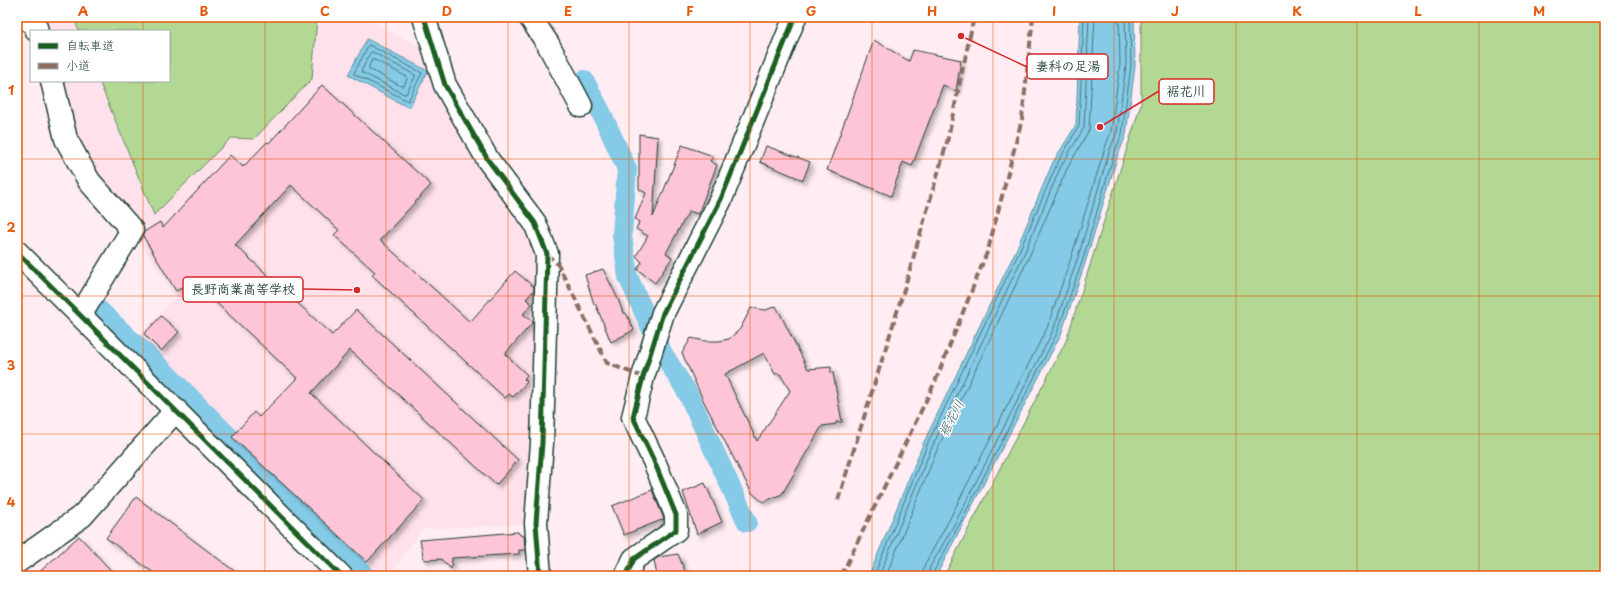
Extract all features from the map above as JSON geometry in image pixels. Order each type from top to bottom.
[{"type":"street","points":[[23,17],[35,24],[37,30]]},
{"type":"street","points":[[424,17],[445,85],[488,160],[535,223],[547,254],[542,443],[536,523],[540,576]]},
{"type":"street","points":[[530,17],[548,44],[581,106]]},
{"type":"street","points":[[626,576],[634,559],[676,530],[676,515],[654,461],[633,417],[648,360],[662,314],[721,199],[795,17]]},
{"type":"street","points":[[52,82],[66,139],[89,181],[132,230],[81,314]]},
{"type":"street","points":[[17,252],[81,314],[341,576]]},
{"type":"street","points":[[17,562],[82,516],[176,410]]},
{"type":"shaded area","points":[[36,17],[363,17],[423,48],[531,228],[543,283],[528,524],[423,529],[389,576],[364,576],[131,345],[175,297],[136,236],[94,180],[71,137],[60,82],[170,82],[170,30],[47,30]]},
{"type":"green space","points":[[81,17],[317,17],[312,79],[254,139],[231,138],[154,215],[99,82],[170,82],[170,30],[79,30],[76,24]]},
{"type":"green space","points":[[1141,17],[1605,17],[1605,576],[944,576],[1066,341],[1141,104]]},
{"type":"water","points":[[1080,17],[1134,17],[1135,66],[1126,135],[1118,155],[1086,260],[1061,334],[936,576],[869,576],[923,444],[1016,250],[1053,162],[1076,125]]},
{"type":"water","points":[[367,39],[428,71],[409,108],[348,75]]},
{"type":"building","points":[[874,40],[909,61],[913,50],[961,60],[956,91],[943,85],[912,166],[903,162],[891,196],[827,170]]},
{"type":"building","points":[[322,85],[431,185],[380,240],[470,322],[515,271],[534,287],[534,290],[526,299],[532,304],[523,314],[533,322],[505,354],[527,375],[524,379],[527,382],[513,397],[509,394],[505,398],[372,275],[375,272],[334,235],[339,230],[291,185],[235,245],[332,335],[356,310],[518,460],[496,485],[350,350],[311,393],[424,500],[367,562],[232,437],[254,412],[259,417],[297,378],[193,281],[176,291],[143,236],[144,232],[160,222],[163,228],[230,155],[243,167],[267,142],[269,143]]},
{"type":"building","points":[[639,134],[658,137],[653,217],[682,145],[713,156],[710,161],[717,165],[698,214],[689,211],[666,253],[672,258],[655,283],[637,269],[642,262],[636,256],[648,236],[636,229],[639,222],[635,219],[646,193],[639,189]]},
{"type":"building","points":[[766,146],[810,162],[803,180],[760,162]]},
{"type":"building","points":[[603,269],[618,299],[623,313],[626,313],[634,330],[611,342],[595,303],[594,304],[585,275]]},
{"type":"building","points":[[776,306],[808,369],[831,367],[842,422],[822,426],[782,494],[763,502],[752,493],[704,402],[682,353],[691,338],[705,341],[729,339],[740,329],[751,308],[766,310]],"holes":[[[764,353],[775,374],[780,374],[790,391],[757,441],[725,374]]]},
{"type":"building","points":[[161,316],[179,332],[161,351],[144,334]]},
{"type":"building","points":[[705,483],[722,522],[697,534],[683,492]]},
{"type":"building","points":[[652,490],[664,519],[624,535],[612,506]]},
{"type":"building","points":[[136,497],[241,576],[158,576],[106,538]]},
{"type":"building","points":[[518,532],[520,535],[524,536],[525,550],[519,550],[519,554],[452,558],[451,569],[441,559],[424,560],[420,540]]},
{"type":"building","points":[[79,536],[116,576],[35,576]]},
{"type":"building","points":[[678,554],[687,576],[657,576],[654,560],[659,557]]},
{"type":"waterway","points":[[584,80],[600,110],[627,169],[622,235],[628,277],[662,352],[687,392],[747,522]]},
{"type":"waterway","points":[[93,314],[161,378],[356,576]]},
{"type":"marked path","points":[[838,500],[903,293],[947,142],[974,17]]},
{"type":"marked path","points":[[841,576],[935,382],[988,250],[1022,119],[1033,17]]},
{"type":"marked path","points":[[547,254],[559,266],[607,363],[643,377]]},
{"type":"cycle path","points":[[424,17],[445,85],[488,160],[535,223],[547,254],[542,443],[536,523],[540,576]]},
{"type":"cycle path","points":[[626,576],[634,559],[676,530],[676,515],[654,461],[633,417],[643,377],[663,313],[721,199],[795,17]]},
{"type":"cycle path","points":[[17,252],[341,576]]},
{"type":"place","name":"妻科の足湯","points":[[961,36]]},
{"type":"place","name":"裾花川","points":[[1100,127]]},
{"type":"place","name":"長野商業高等学校","points":[[357,290]]}]
